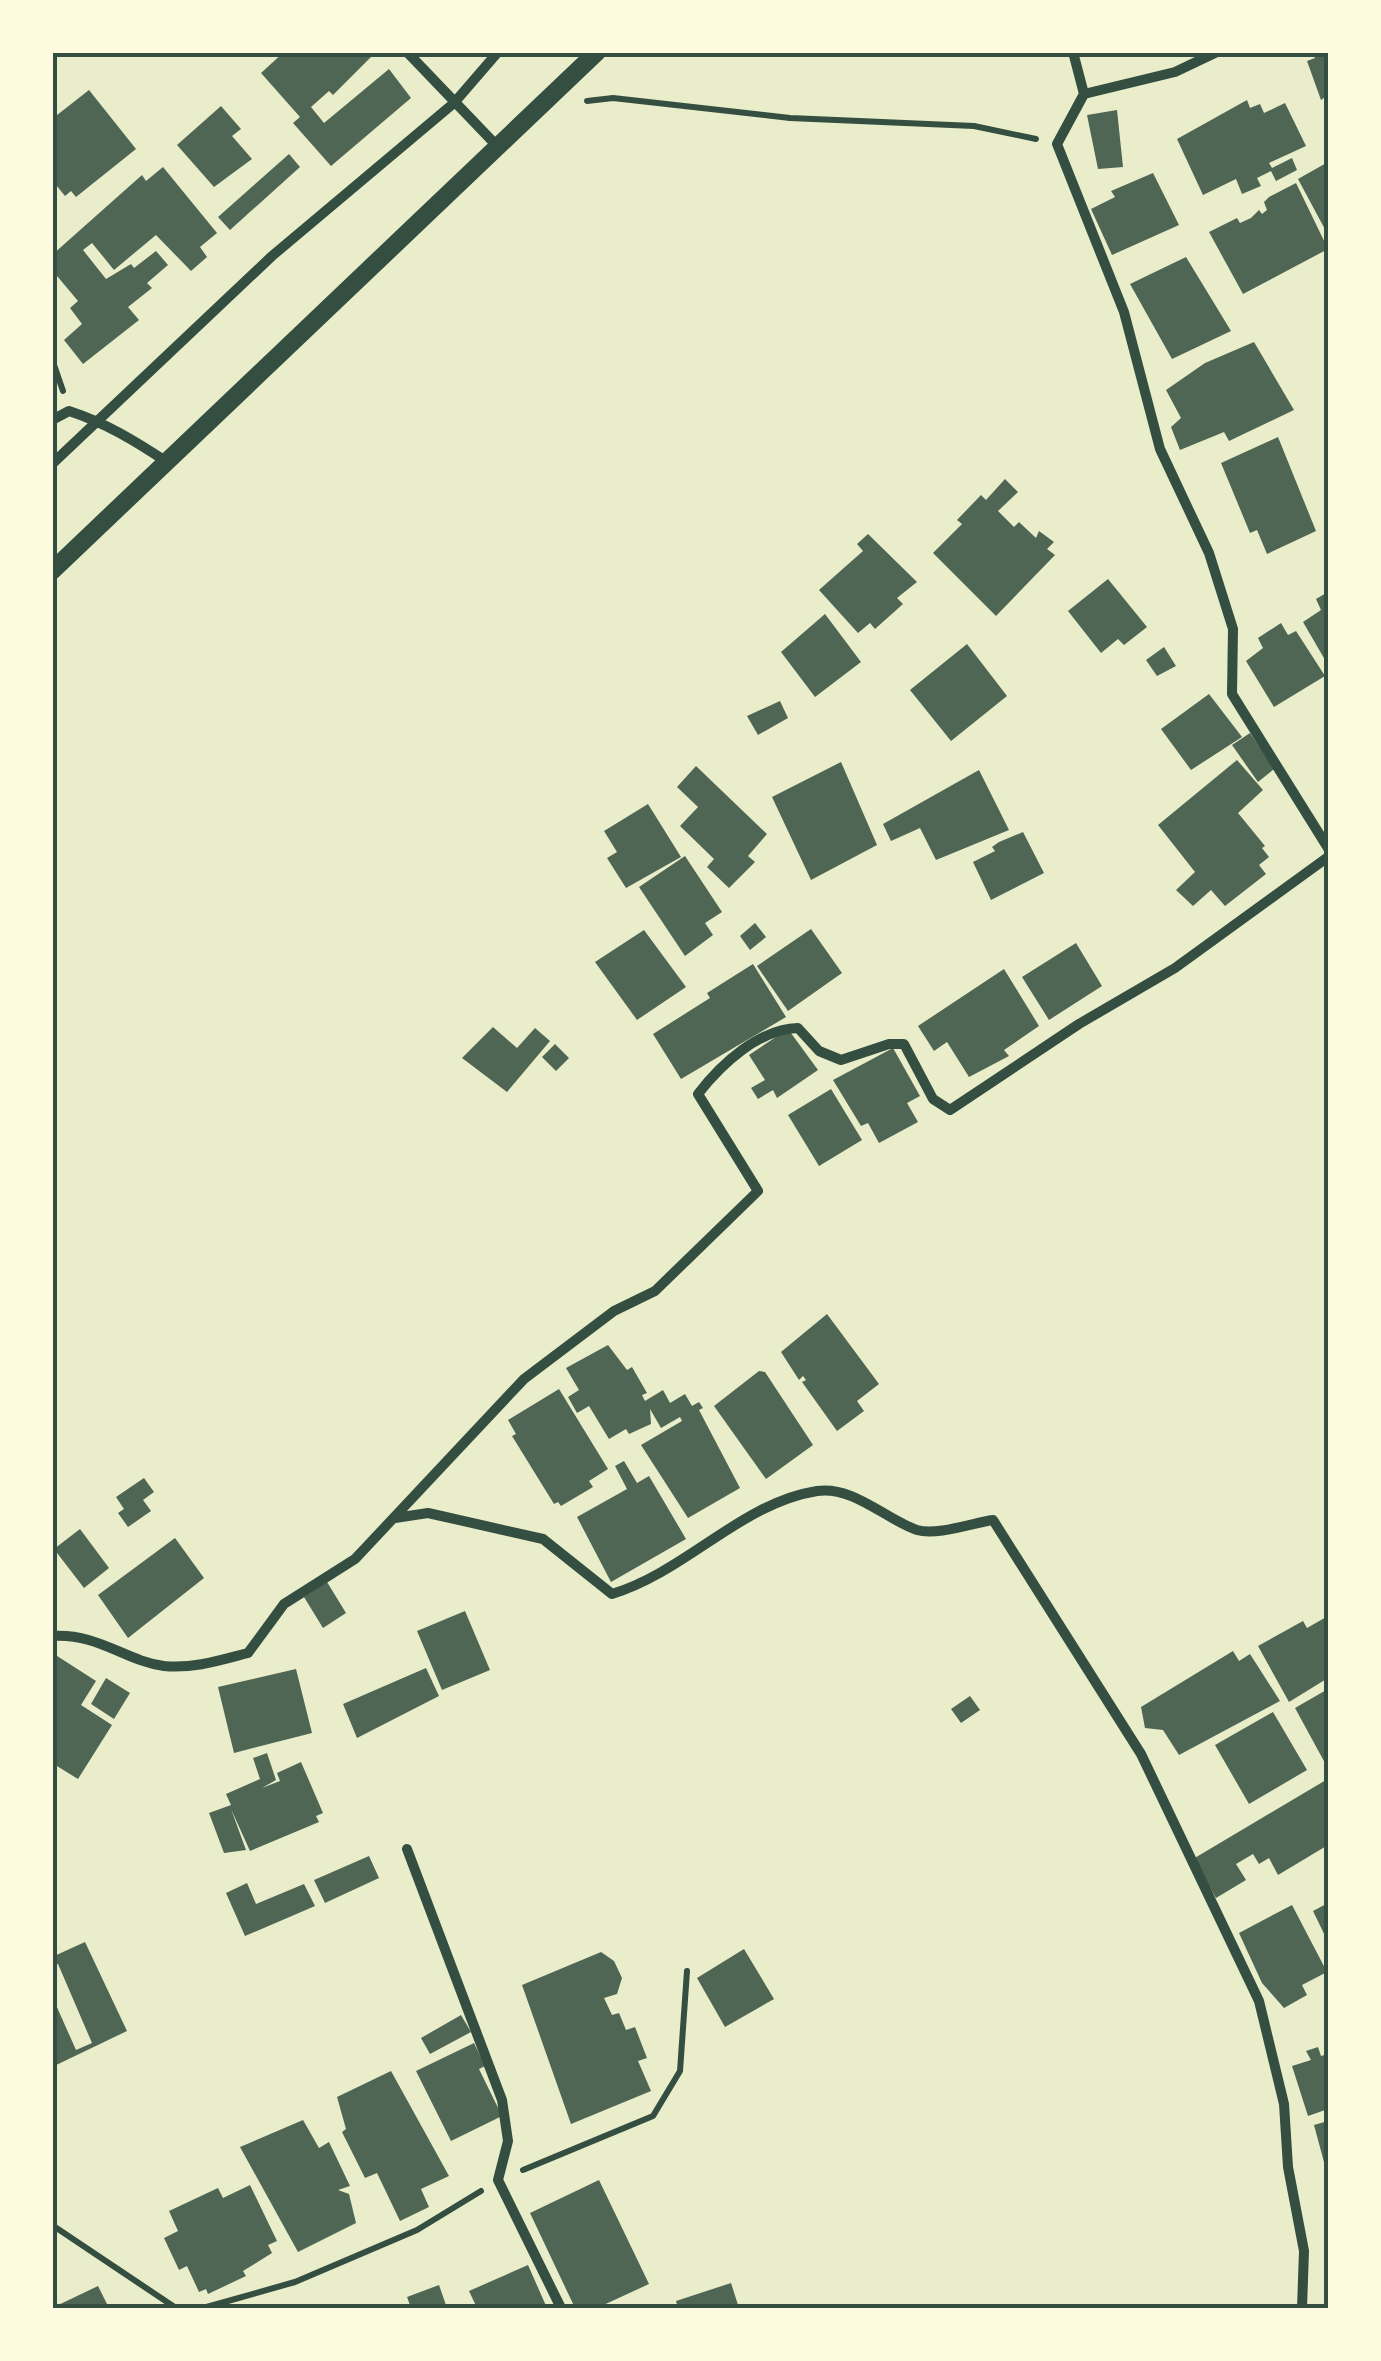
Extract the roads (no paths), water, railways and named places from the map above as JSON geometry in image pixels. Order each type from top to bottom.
[{"type":"street","points":[[407,52],[498,147]]},
{"type":"street","points":[[52,464],[272,256],[454,104],[498,52]]},
{"type":"street","points":[[52,571],[597,52]]},
{"type":"street","points":[[1073,52],[1084,94],[1057,144],[1124,312],[1160,449],[1209,553],[1233,629],[1232,694],[1328,848]]},
{"type":"street","points":[[1084,94],[1175,72],[1217,52]]},
{"type":"street","points":[[52,420],[69,411],[100,422],[167,463]]},
{"type":"street","points":[[52,1636],[74,1635],[161,1666],[200,1665],[248,1654],[284,1604],[355,1559],[524,1379],[614,1311],[655,1291],[758,1191],[698,1094],[716,1070],[779,1028],[798,1028],[820,1051],[840,1060],[888,1044],[904,1044],[932,1099],[950,1110],[1079,1024],[1175,968],[1328,858]]},
{"type":"street","points":[[394,1518],[428,1513],[543,1539],[612,1594],[650,1582],[766,1505],[822,1490],[858,1499],[920,1532],[993,1520],[1141,1754],[1259,2001],[1284,2104],[1288,2167],[1304,2251],[1302,2308]]},
{"type":"street","points":[[407,1850],[502,2100],[508,2141],[498,2180],[561,2308]]}]
